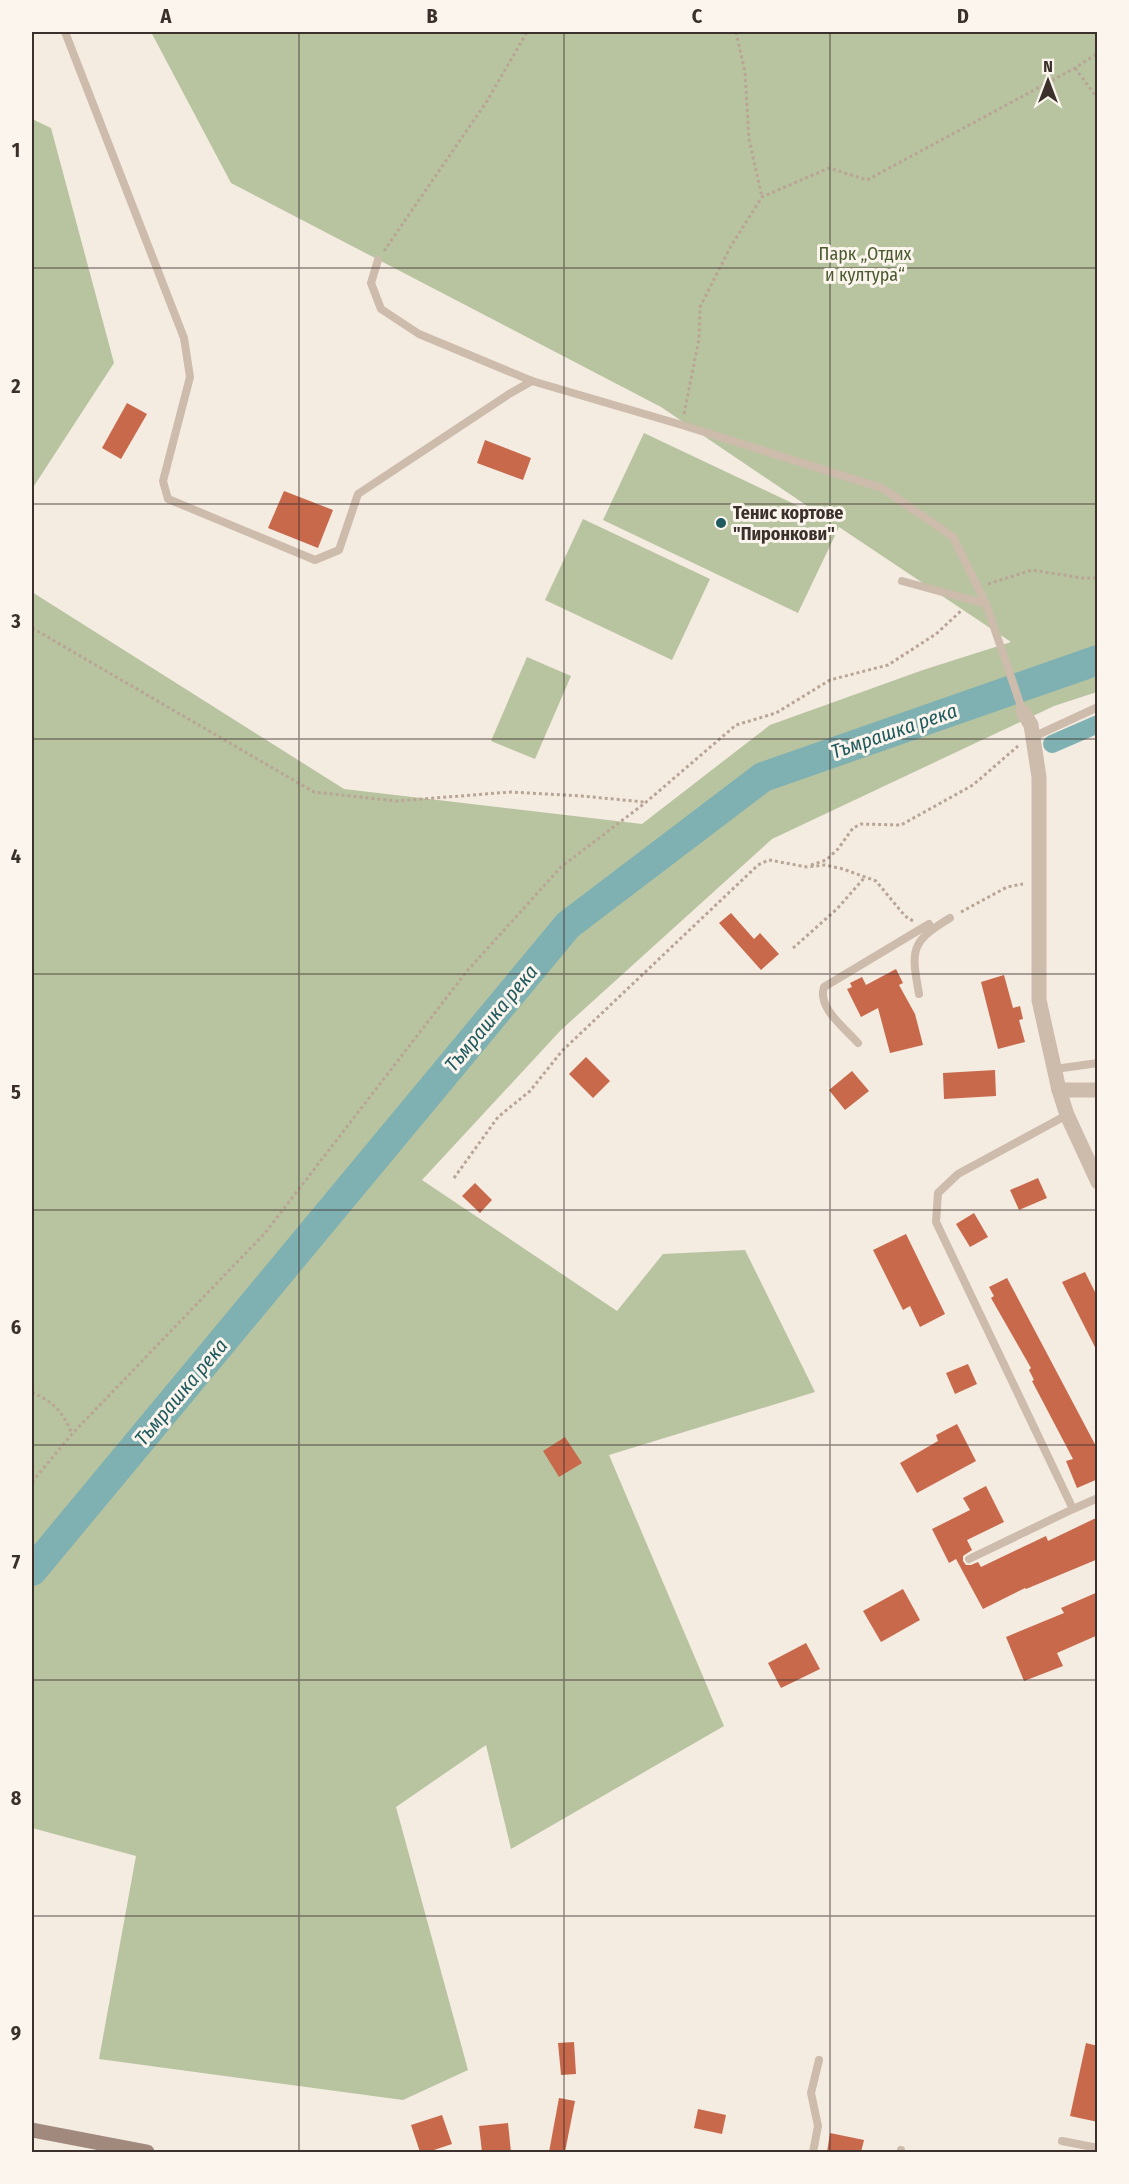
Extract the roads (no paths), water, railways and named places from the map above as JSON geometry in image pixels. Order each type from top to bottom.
[{"type":"main road","points":[[32,2130],[147,2152]]},
{"type":"street","points":[[1023,712],[1031,725],[1031,738],[1039,777],[1039,1000],[1059,1090],[1067,1115],[1098,1182]]},
{"type":"street","points":[[1059,1090],[1098,1090]]},
{"type":"lane","points":[[65,32],[184,338],[190,377],[163,481],[168,499],[315,560],[339,550],[358,494],[532,381]]},
{"type":"lane","points":[[378,260],[371,283],[381,309],[419,334],[532,381],[882,488],[953,537],[986,604],[1023,712]]},
{"type":"lane","points":[[902,581],[986,604]]},
{"type":"lane","points":[[1031,738],[1098,707]]},
{"type":"lane","points":[[920,994],[914,959],[915,947],[932,929],[950,918]]},
{"type":"lane","points":[[858,1042],[823,1004],[821,995],[824,987],[928,924]]},
{"type":"lane","points":[[1055,1069],[1098,1063]]},
{"type":"lane","points":[[1067,1115],[958,1174],[938,1193],[936,1222],[1073,1509]]},
{"type":"lane","points":[[969,1559],[1098,1498]]},
{"type":"lane","points":[[813,2152],[818,2126],[811,2094],[819,2060]]},
{"type":"lane","points":[[1062,2141],[1098,2148]]},
{"type":"waterway","name":"Тъмрашка река","points":[[32,1571],[568,925],[763,777],[1098,660]]},
{"type":"waterway","points":[[1052,744],[1098,724]]},
{"type":"place","name":"Тенис кортове \"Пиронкови\"","points":[[721,523]]},
{"type":"park label","name":"Парк „Отдих и култура“","points":[[865,264]]}]
